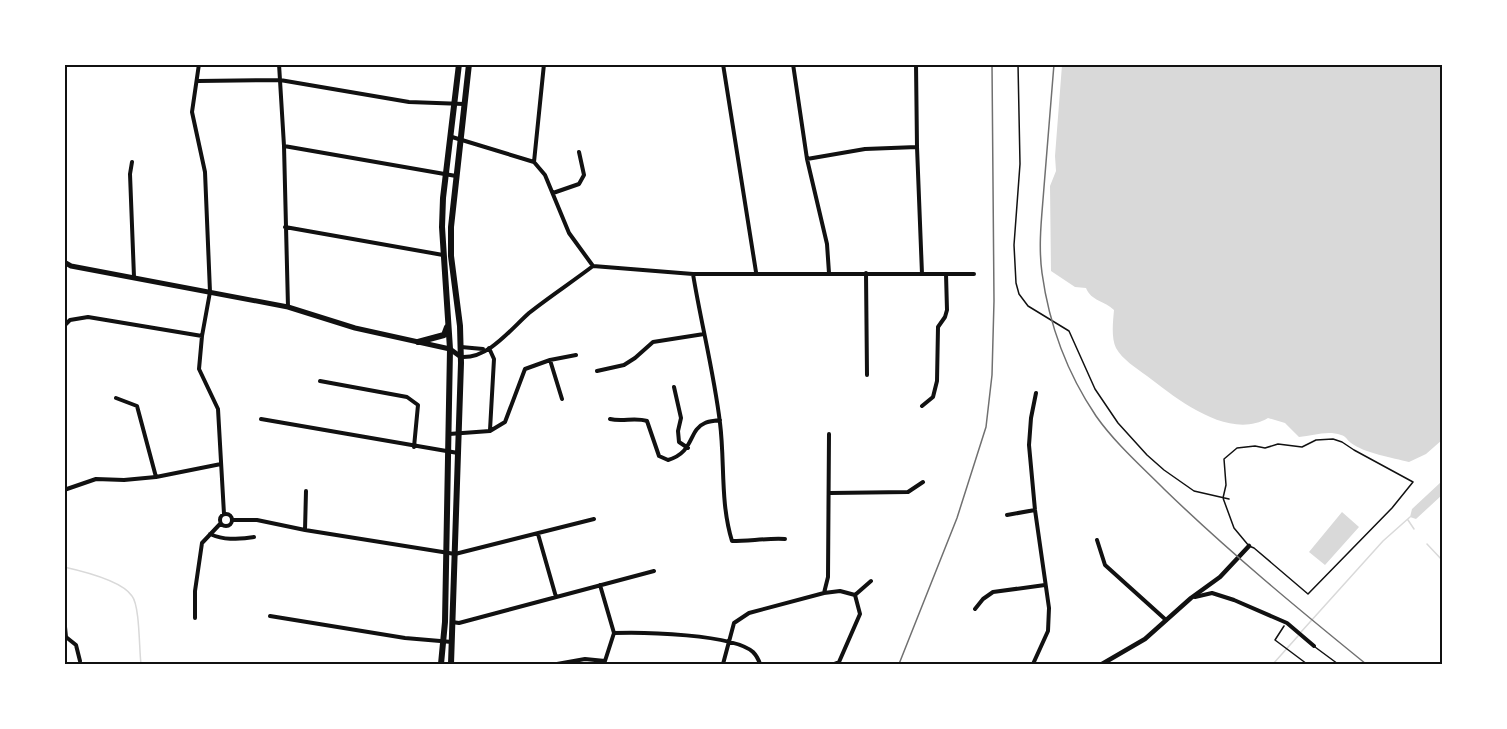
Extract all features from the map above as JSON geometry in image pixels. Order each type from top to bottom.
[{"type":"main road","points":[[441,664],[445,622],[450,350],[443,255],[443,198],[459,64]]},
{"type":"main road","points":[[452,664],[461,357],[451,256],[451,227],[469,64]]},
{"type":"main road","points":[[64,262],[71,266],[288,307],[355,328],[450,350],[461,357]]},
{"type":"main road","points":[[418,342],[444,335],[449,321]]},
{"type":"main road","points":[[450,350],[460,347]]},
{"type":"street","points":[[195,618],[195,591],[202,543],[220,524],[220,518],[224,514],[218,409],[199,369],[210,292],[205,172],[192,112],[199,64]]},
{"type":"street","points":[[279,64],[284,146],[288,307]]},
{"type":"street","points":[[534,162],[544,64]]},
{"type":"street","points":[[723,64],[756,272]]},
{"type":"street","points":[[793,64],[807,159],[827,244],[829,273]]},
{"type":"street","points":[[916,64],[922,274]]},
{"type":"street","points":[[198,81],[280,80],[409,102],[464,104]]},
{"type":"street","points":[[452,137],[534,162],[545,175],[569,233],[593,266]]},
{"type":"street","points":[[284,146],[457,176]]},
{"type":"street","points":[[807,159],[865,148],[917,147]]},
{"type":"street","points":[[553,193],[579,184],[584,175],[579,152]]},
{"type":"street","points":[[132,162],[130,174],[134,277]]},
{"type":"street","points":[[285,227],[443,255]]},
{"type":"street","points":[[461,357],[477,355],[503,339],[530,314],[593,266],[693,273],[974,274]]},
{"type":"street","points":[[693,273],[720,420],[724,452],[723,485],[732,541],[785,538]]},
{"type":"street","points":[[866,273],[867,375]]},
{"type":"street","points":[[922,406],[933,397],[937,381],[938,327],[947,310],[946,274]]},
{"type":"street","points":[[64,327],[70,320],[88,317],[202,336]]},
{"type":"street","points":[[597,370],[624,365],[653,342],[704,334]]},
{"type":"street","points":[[460,347],[483,350]]},
{"type":"street","points":[[489,348],[494,359],[490,431]]},
{"type":"street","points":[[448,434],[490,431],[505,422],[525,369],[550,360],[576,355]]},
{"type":"street","points":[[550,360],[562,399]]},
{"type":"street","points":[[320,381],[407,397],[418,405],[414,447]]},
{"type":"street","points":[[675,387],[681,418],[678,431],[679,442],[688,448]]},
{"type":"street","points":[[1033,664],[1048,632],[1049,608],[1035,510],[1029,445],[1036,393]]},
{"type":"street","points":[[116,398],[138,406],[156,477]]},
{"type":"street","points":[[610,419],[623,422],[638,418],[647,421],[659,456],[668,460],[679,457],[688,448],[698,428],[705,423],[720,420]]},
{"type":"street","points":[[261,419],[458,453]]},
{"type":"street","points":[[824,593],[828,577],[829,434]]},
{"type":"street","points":[[64,490],[96,479],[124,480],[156,477],[221,464]]},
{"type":"street","points":[[830,494],[908,492],[923,482]]},
{"type":"street","points":[[305,530],[306,491]]},
{"type":"street","points":[[1007,514],[1035,510]]},
{"type":"street","points":[[224,514],[230,515],[232,520]]},
{"type":"street","points":[[232,520],[256,520],[455,554],[594,519]]},
{"type":"street","points":[[220,524],[228,526],[232,520]]},
{"type":"street","points":[[210,534],[232,540],[254,537]]},
{"type":"street","points":[[538,534],[556,597]]},
{"type":"street","points":[[1096,540],[1105,565],[1166,620]]},
{"type":"street","points":[[1102,664],[1145,639],[1191,598],[1220,577],[1249,546]]},
{"type":"street","points":[[445,622],[459,623],[654,571]]},
{"type":"street","points":[[855,595],[872,581]]},
{"type":"street","points":[[557,664],[585,659],[604,663],[614,633],[600,585]]},
{"type":"street","points":[[975,609],[993,592],[1045,585]]},
{"type":"street","points":[[723,664],[734,623],[749,613],[824,593],[840,591],[855,595]]},
{"type":"street","points":[[1191,598],[1209,593],[1216,594],[1287,623],[1314,646]]},
{"type":"street","points":[[834,664],[839,662],[860,614],[855,595]]},
{"type":"street","points":[[270,616],[405,638],[453,642]]},
{"type":"street","points":[[64,617],[65,637],[76,645],[80,661]]},
{"type":"street","points":[[614,633],[665,633],[728,641],[753,652],[760,664]]},
{"type":"lane","points":[[1314,646],[1338,664]]},
{"type":"path","points":[[1018,64],[1020,164],[1014,245],[1016,283],[1023,301],[1069,331],[1087,373],[1106,406],[1137,445],[1157,465],[1194,491],[1229,499]]},
{"type":"path","points":[[1333,439],[1342,442],[1413,482],[1392,508],[1308,594],[1249,546],[1234,528],[1223,498],[1226,485],[1224,459],[1237,448],[1255,446],[1265,448],[1278,444],[1302,447],[1316,440],[1333,439]]},
{"type":"path","points":[[1287,623],[1275,640],[1307,664]]},
{"type":"shaded area","points":[[1062,65],[1442,65],[1442,440],[1426,454],[1409,462],[1363,450],[1344,436],[1336,434],[1325,433],[1299,437],[1285,423],[1268,418],[1253,424],[1220,421],[1188,405],[1126,360],[1114,344],[1114,310],[1091,296],[1086,288],[1075,287],[1051,271],[1050,186],[1056,171],[1055,156]]},
{"type":"shaded area","points":[[1442,477],[1442,495],[1416,519],[1410,517],[1412,509],[1441,482]]},
{"type":"shaded area","points":[[1342,512],[1359,527],[1325,565],[1309,552]]},
{"type":"waterway","points":[[1301,632],[1383,541],[1410,517]]},
{"type":"waterway","points":[[1408,520],[1414,529]]},
{"type":"waterway","points":[[1427,544],[1442,560]]},
{"type":"waterway","points":[[64,567],[111,581],[132,596],[138,618],[141,664]]},
{"type":"waterway","points":[[1273,664],[1298,636]]},
{"type":"railway","points":[[899,664],[957,518],[986,427],[992,375],[994,301],[992,64]]},
{"type":"railway","points":[[1054,64],[1041,219],[1041,262],[1049,311],[1076,383],[1111,436],[1164,489],[1238,557],[1366,664]]}]
